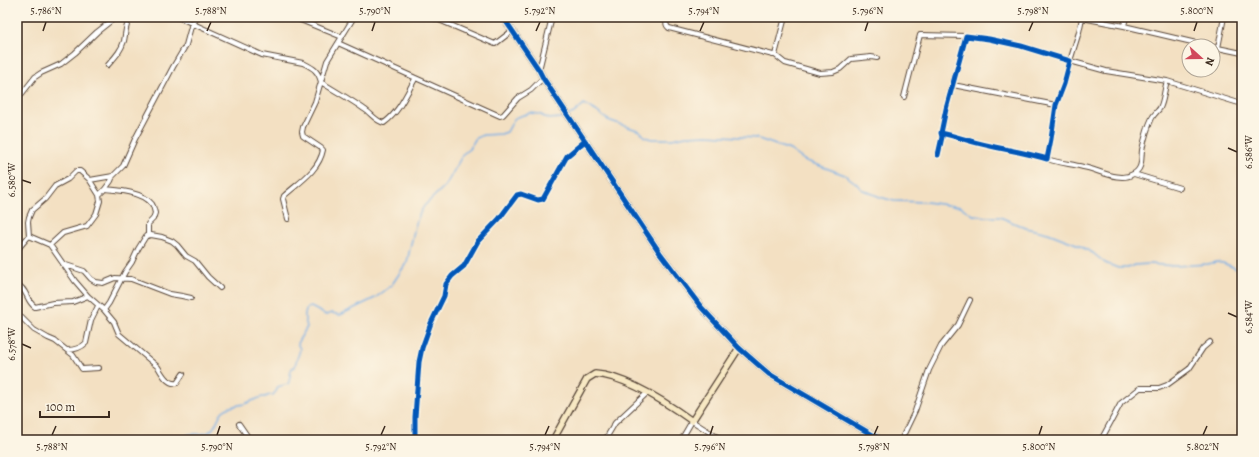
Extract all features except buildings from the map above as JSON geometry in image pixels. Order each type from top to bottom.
[{"type":"street","points":[[17,100],[35,77],[61,64],[116,17]]},
{"type":"street","points":[[108,65],[118,54],[123,42],[127,24],[132,17]]},
{"type":"street","points":[[178,17],[262,55],[309,66],[319,74],[321,82],[364,109],[377,121],[384,122],[393,116],[415,79]]},
{"type":"street","points":[[99,195],[111,181],[113,176],[123,166],[135,139],[173,66],[186,45],[192,23],[196,17]]},
{"type":"street","points":[[293,17],[342,36]]},
{"type":"street","points":[[288,219],[283,199],[284,196],[310,175],[323,150],[303,136],[303,127],[314,102],[328,61],[354,17]]},
{"type":"street","points":[[432,17],[496,44],[512,30]]},
{"type":"street","points":[[503,17],[660,253],[701,307],[739,348],[769,374],[881,440]]},
{"type":"street","points":[[539,70],[552,17]]},
{"type":"street","points":[[668,17],[666,26],[672,29],[773,56],[775,55],[785,63],[820,73],[833,72],[840,69],[851,60],[871,57],[877,58]]},
{"type":"street","points":[[775,55],[785,17]]},
{"type":"street","points":[[1047,159],[1056,105],[1064,84],[1081,17],[1181,39]]},
{"type":"street","points":[[1124,26],[1126,17]]},
{"type":"street","points":[[1220,38],[1224,17]]},
{"type":"street","points":[[904,97],[920,35],[966,36],[989,39],[1021,46],[1106,71],[1167,81],[1242,104]]},
{"type":"street","points":[[938,155],[942,137],[941,133],[966,36]]},
{"type":"street","points":[[338,43],[500,116],[503,115],[518,98],[531,90],[543,78]]},
{"type":"street","points":[[1221,49],[1242,53]]},
{"type":"street","points":[[941,133],[954,135],[985,145],[1030,154],[1060,163],[1084,167],[1107,174],[1125,176],[1134,174],[1140,169],[1142,149],[1145,139],[1152,118],[1160,108],[1167,81]]},
{"type":"street","points":[[953,85],[1056,105]]},
{"type":"street","points":[[415,440],[419,362],[422,348],[431,323],[444,296],[446,284],[452,276],[464,266],[478,241],[499,219],[517,195],[521,194],[538,200],[543,199],[567,156],[585,141]]},
{"type":"street","points":[[17,250],[29,236],[28,222],[30,213],[45,199],[54,186],[68,179],[76,171],[80,171],[90,180],[99,195],[100,201],[96,214],[86,226],[63,233],[50,245]]},
{"type":"street","points":[[1134,174],[1180,188]]},
{"type":"street","points":[[90,180],[113,176]]},
{"type":"street","points":[[104,310],[109,304],[138,249],[148,236],[148,224],[153,219],[155,213],[151,204],[142,198],[123,190],[105,189]]},
{"type":"street","points":[[148,236],[151,235],[162,237],[172,241],[186,256],[195,261],[208,277],[220,288]]},
{"type":"street","points":[[29,236],[50,245],[75,281],[114,322],[119,334],[158,367],[170,383],[177,383],[183,374]]},
{"type":"street","points":[[63,264],[84,271],[96,282],[103,283],[112,278],[135,280],[170,294],[191,298]]},
{"type":"street","points":[[17,284],[23,288],[28,299],[35,308],[53,303],[72,302],[88,296]]},
{"type":"street","points":[[901,440],[915,411],[929,370],[941,346],[958,325],[970,300]]},
{"type":"street","points":[[66,350],[73,350],[86,343],[91,320],[98,306]]},
{"type":"street","points":[[17,313],[34,330],[56,341],[75,358],[82,369],[99,368]]},
{"type":"street","points":[[1101,440],[1121,403],[1140,388],[1159,388],[1167,385],[1189,369],[1210,342]]},
{"type":"street","points":[[681,440],[739,348]]},
{"type":"street","points":[[553,440],[587,380],[595,374],[618,378],[647,393],[671,406],[722,440]]},
{"type":"street","points":[[605,440],[615,423],[647,393]]},
{"type":"street","points":[[239,424],[250,440]]},
{"type":"waterway","points":[[180,440],[190,434],[207,433],[212,429],[223,411],[228,408],[273,395],[277,390],[277,387],[288,384],[291,370],[295,367],[300,349],[298,345],[299,340],[307,327],[305,320],[307,308],[311,307],[326,315],[332,313],[340,315],[375,298],[391,286],[407,262],[415,226],[424,206],[446,185],[463,154],[469,149],[476,138],[483,135],[501,134],[507,132],[514,119],[517,117],[530,113],[539,114],[549,119],[561,118],[574,113],[584,104],[608,120],[640,131],[645,137],[652,139],[672,139],[686,136],[707,135],[756,138],[790,150],[804,160],[845,175],[856,183],[861,189],[880,197],[894,201],[926,202],[961,207],[973,215],[1000,217],[1026,228],[1048,233],[1074,243],[1093,253],[1105,263],[1118,268],[1128,268],[1134,265],[1150,264],[1175,266],[1208,264],[1216,262],[1223,263],[1242,271]]},
{"type":"cycle path","points":[[503,17],[660,253],[701,307],[739,348],[769,374],[881,440]]},
{"type":"cycle path","points":[[938,155],[942,137],[941,133],[946,109],[966,36],[1021,46],[1070,61],[1064,84],[1056,105],[1047,159],[980,144],[941,133]]},
{"type":"cycle path","points":[[415,440],[419,362],[422,348],[431,323],[444,296],[446,284],[452,276],[464,266],[478,241],[499,219],[517,195],[521,194],[538,200],[543,199],[567,156],[585,141]]}]
